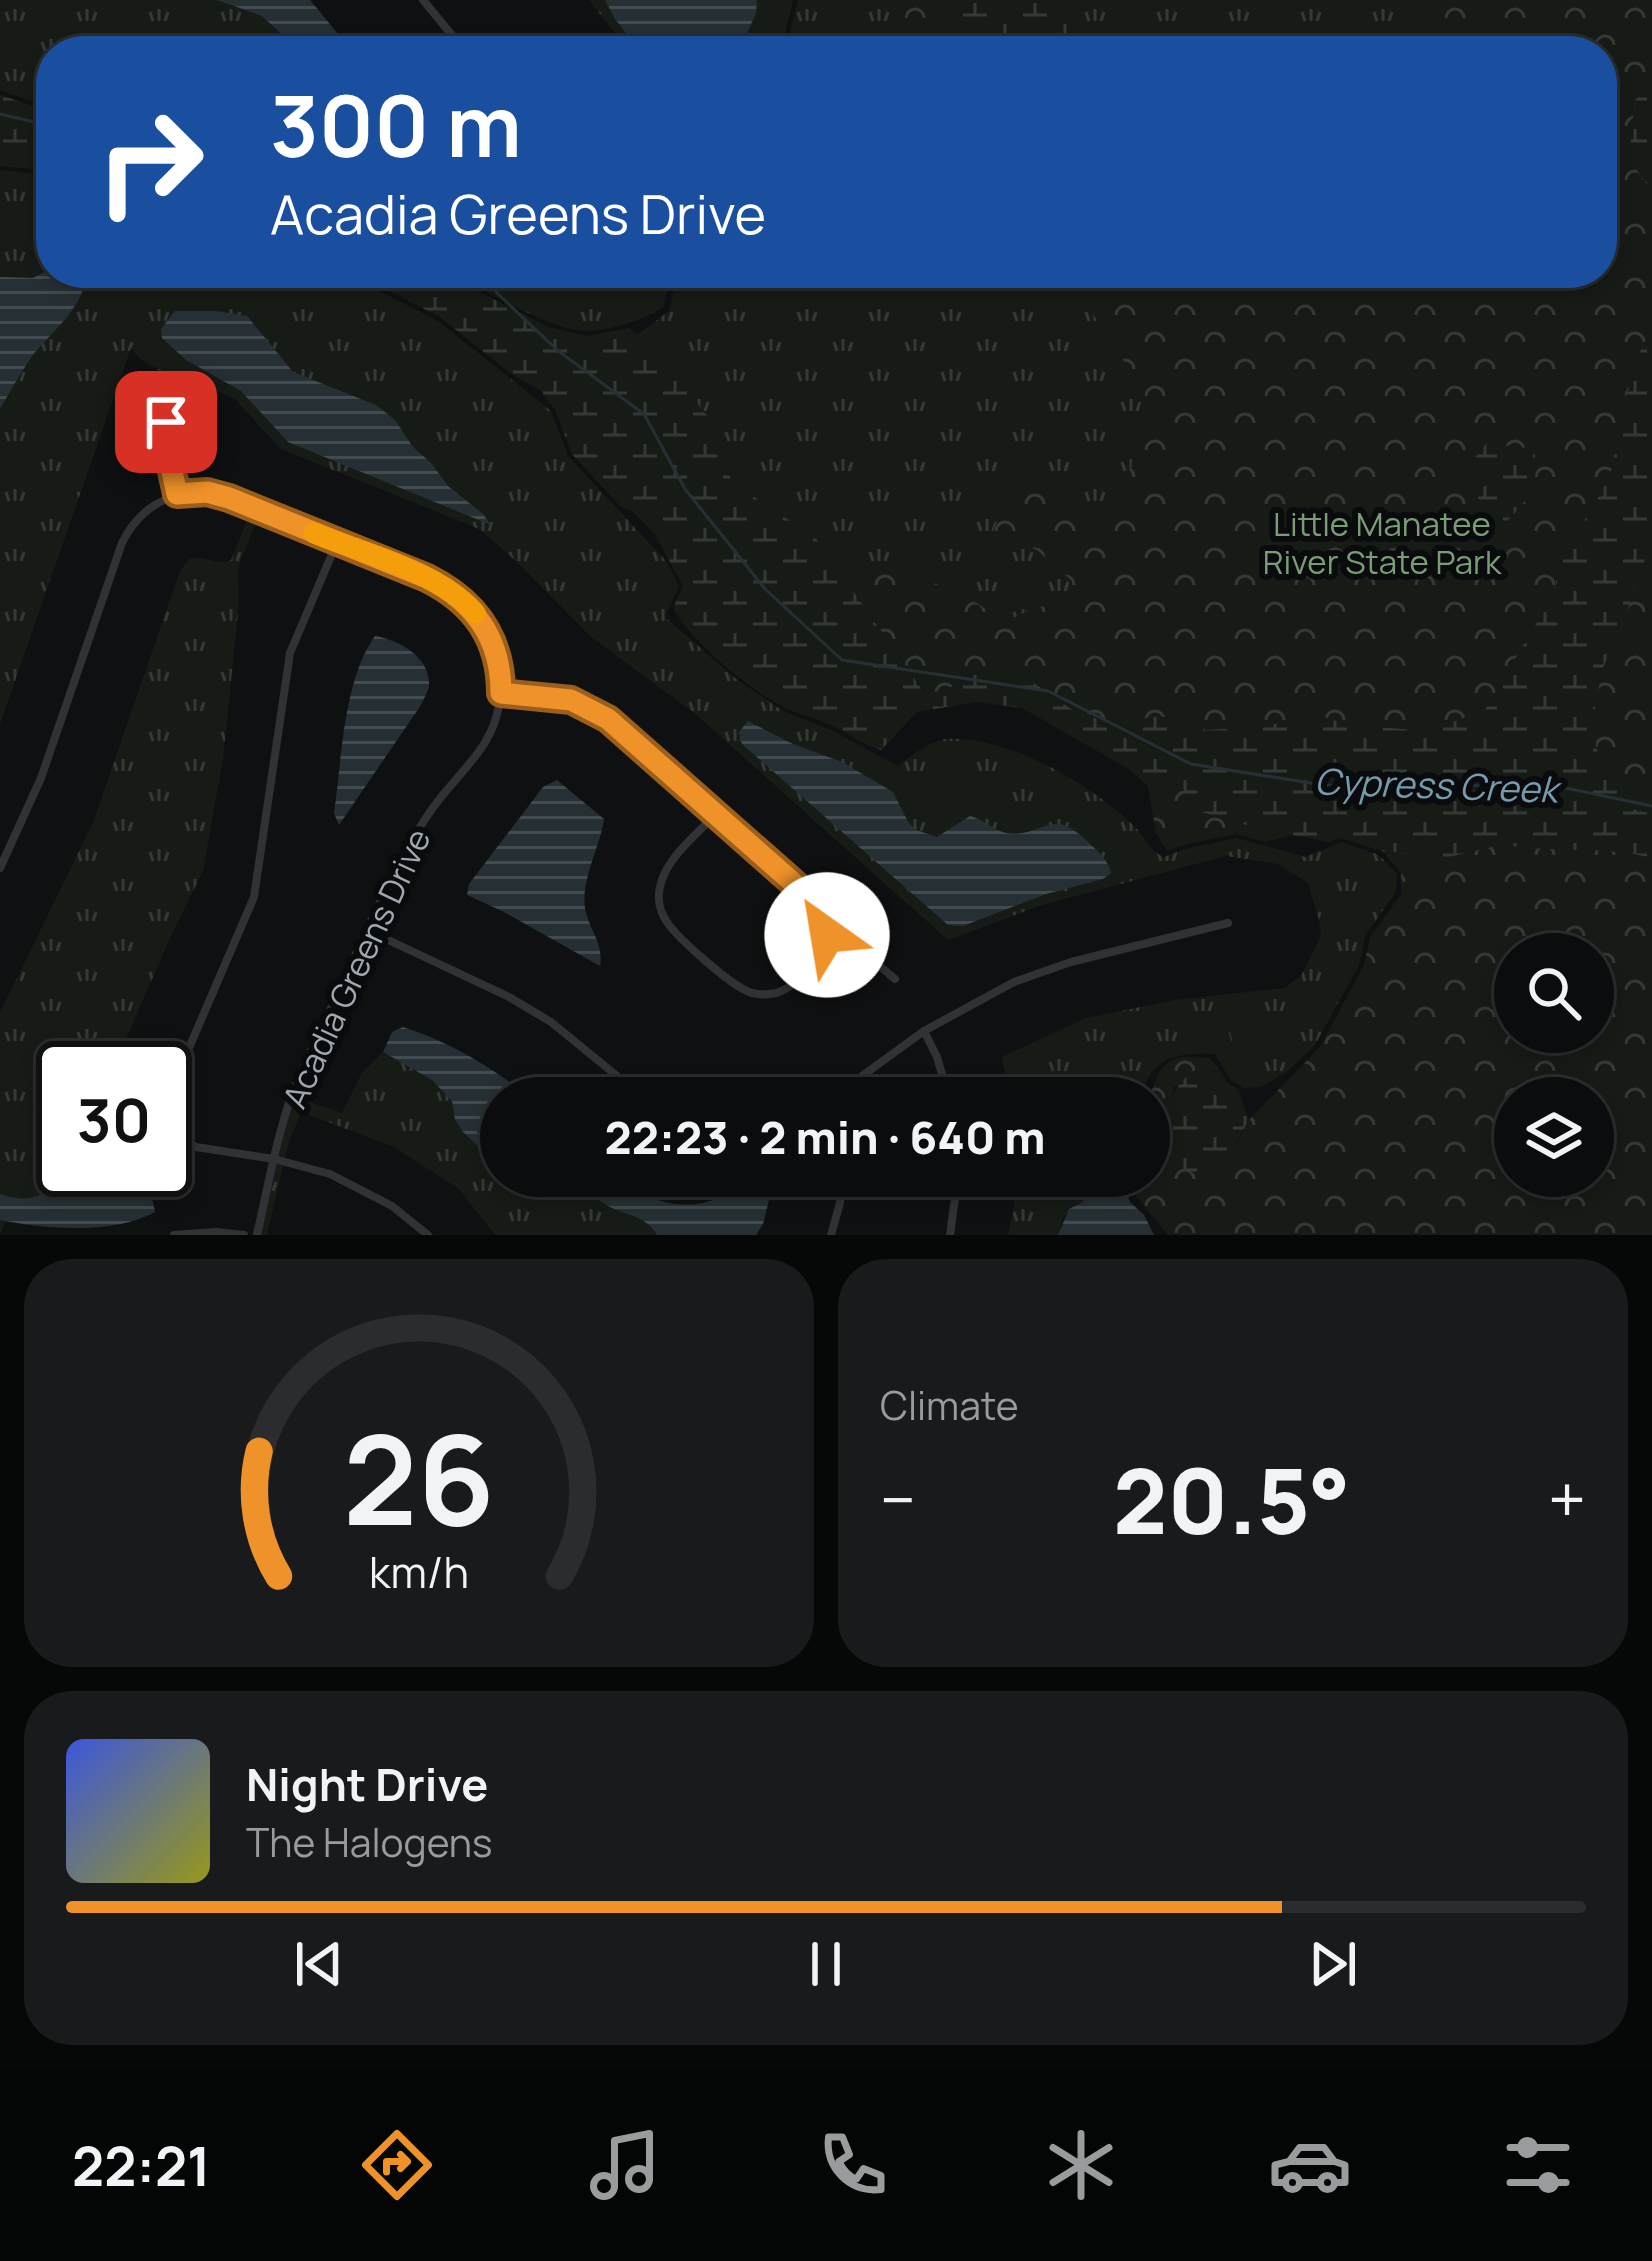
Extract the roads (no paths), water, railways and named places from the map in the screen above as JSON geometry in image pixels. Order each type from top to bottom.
[{"type":"street","points":[[430,2],[454,36]]},
{"type":"street","points":[[177,390],[165,440],[177,494]]},
{"type":"street","points":[[0,868],[40,778],[122,543],[148,508],[177,494],[217,494],[427,578],[463,600],[492,640],[501,693],[552,696],[589,707],[608,719],[716,814],[815,902],[827,939],[820,961],[784,990],[763,994],[742,989],[670,926],[660,907],[663,877],[716,814]]},
{"type":"street","points":[[192,1041],[254,897],[290,653],[337,542]]},
{"type":"street","name":"Acadia Greens Drive","points":[[257,1235],[294,1089],[425,819],[488,739],[501,693]]},
{"type":"street","points":[[861,1077],[924,1031],[1000,988],[1046,970],[1228,923]]},
{"type":"street","points":[[367,931],[509,997],[617,1077]]},
{"type":"street","points":[[827,939],[864,952],[895,979]]},
{"type":"street","points":[[924,1031],[943,1077]]},
{"type":"street","points":[[192,1145],[330,1174],[392,1206],[428,1235]]},
{"type":"street","points":[[831,1235],[841,1197]]},
{"type":"street","points":[[950,1235],[955,1197]]},
{"type":"street","points":[[174,1235],[244,1235]]},
{"type":"waterway","name":"Cypress Creek","points":[[0,114],[36,122]]},
{"type":"waterway","name":"Cypress Creek","points":[[492,288],[557,350],[644,414],[685,489],[765,589],[842,660],[1048,691],[1191,764],[1323,785],[1404,788],[1542,783],[1652,806]]},
{"type":"park label","name":"Little Manatee River State Park","points":[[1382,542]]}]
